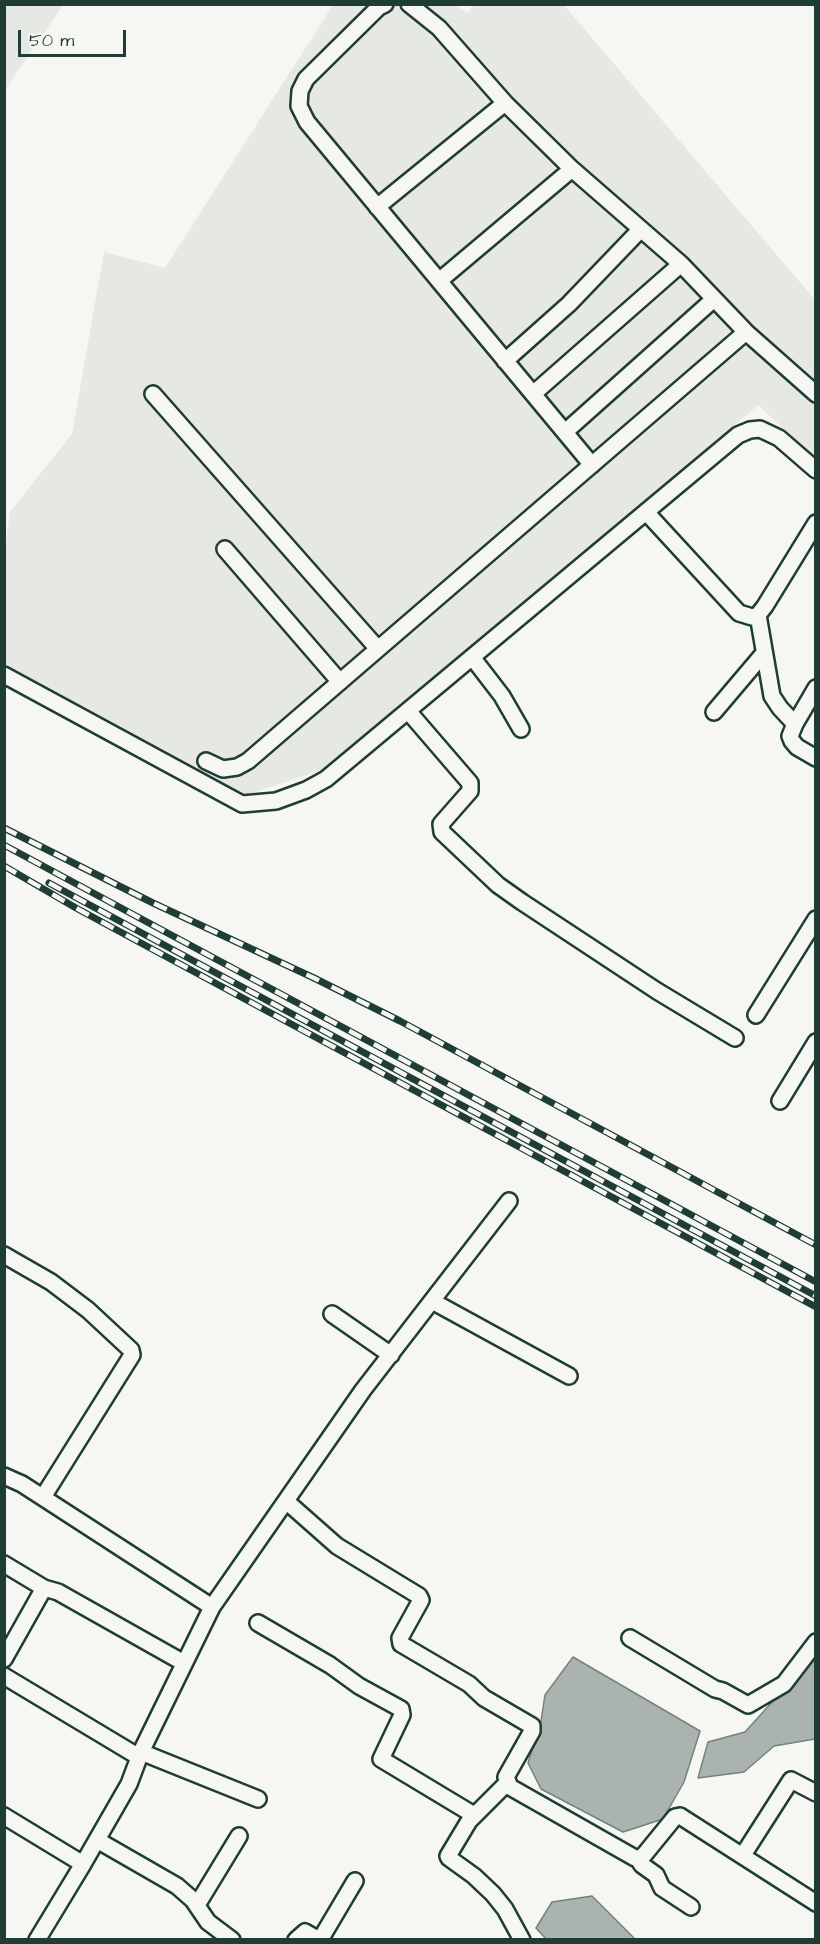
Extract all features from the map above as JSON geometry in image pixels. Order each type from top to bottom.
[{"type":"street","points":[[385,4],[306,79],[300,91],[299,106],[307,122],[591,465]]},
{"type":"street","points":[[409,4],[439,28],[505,103],[572,169],[640,231],[681,264],[746,332],[816,394]]},
{"type":"street","points":[[377,207],[505,103]]},
{"type":"street","points":[[439,281],[572,169]]},
{"type":"street","points":[[505,361],[569,304],[640,231]]},
{"type":"street","points":[[533,394],[681,264]]},
{"type":"street","points":[[565,432],[714,299]]},
{"type":"street","points":[[206,762],[223,769],[237,767],[248,761],[746,332]]},
{"type":"street","points":[[153,394],[378,649]]},
{"type":"street","points":[[4,675],[242,804],[276,801],[306,790],[326,779],[738,435],[750,429],[760,429],[780,438],[816,470]]},
{"type":"street","points":[[646,512],[739,612],[752,617],[758,615],[765,606],[816,523]]},
{"type":"street","points":[[225,549],[340,682]]},
{"type":"street","points":[[758,615],[772,696],[795,724]]},
{"type":"street","points":[[714,712],[764,653]]},
{"type":"street","points":[[472,657],[502,696],[521,729]]},
{"type":"street","points":[[816,688],[790,736],[792,741],[816,758]]},
{"type":"street","points":[[408,711],[470,783],[470,791],[441,824],[442,832],[498,885],[522,902],[657,991],[735,1038]]},
{"type":"street","points":[[756,1015],[816,919]]},
{"type":"street","points":[[780,1101],[816,1042]]},
{"type":"street","points":[[37,1940],[129,1784],[140,1755],[212,1607],[363,1390],[509,1202]]},
{"type":"street","points":[[4,1255],[51,1282],[88,1310],[131,1350],[132,1355],[43,1497]]},
{"type":"street","points":[[432,1301],[568,1376]]},
{"type":"street","points":[[332,1314],[391,1355]]},
{"type":"street","points":[[4,1476],[43,1497],[212,1607]]},
{"type":"street","points":[[286,1501],[337,1545],[419,1596],[421,1600],[400,1638],[401,1644],[469,1684],[484,1698],[531,1725],[532,1731],[506,1777],[510,1787],[638,1859],[642,1865],[656,1875],[662,1888],[691,1907]]},
{"type":"street","points":[[4,1564],[44,1588],[58,1592],[184,1662]]},
{"type":"street","points":[[4,1659],[44,1588]]},
{"type":"street","points":[[258,1623],[330,1665],[359,1686],[401,1709],[402,1714],[381,1759],[474,1815]]},
{"type":"street","points":[[630,1638],[715,1689],[748,1705],[784,1684],[816,1642]]},
{"type":"street","points":[[4,1676],[140,1755],[258,1799]]},
{"type":"street","points":[[743,1855],[790,1780],[816,1793]]},
{"type":"street","points":[[507,1783],[474,1815],[449,1853],[449,1858],[474,1876],[493,1894],[505,1909],[522,1940]]},
{"type":"street","points":[[638,1859],[678,1815],[816,1903]]},
{"type":"street","points":[[4,1816],[83,1864]]},
{"type":"street","points":[[197,1905],[239,1836]]},
{"type":"street","points":[[97,1840],[160,1875],[189,1895],[208,1922],[232,1940]]},
{"type":"street","points":[[296,1940],[305,1932],[320,1940],[355,1881]]},
{"type":"shaded area","points":[[4,5],[63,5],[5,90]]},
{"type":"shaded area","points":[[333,5],[455,5],[467,13],[474,5],[564,5],[815,300],[815,458],[758,405],[541,593],[324,769],[244,796],[5,664],[4,556],[10,512],[72,434],[104,252],[165,268]]},
{"type":"shaded area","points":[[815,1650],[815,1739],[774,1746],[744,1772],[698,1778],[708,1742],[745,1732]]},
{"type":"shaded area","points":[[573,1657],[700,1731],[684,1782],[663,1819],[623,1832],[541,1789],[528,1763],[541,1721],[545,1695]]},
{"type":"shaded area","points":[[592,1896],[635,1939],[546,1939],[536,1928],[552,1902]]},
{"type":"railway","points":[[4,828],[153,903],[400,1021],[816,1245]]},
{"type":"railway","points":[[4,845],[816,1282]]},
{"type":"railway","points":[[4,866],[76,908],[816,1307]]},
{"type":"railway","points":[[49,883],[816,1296]]}]
